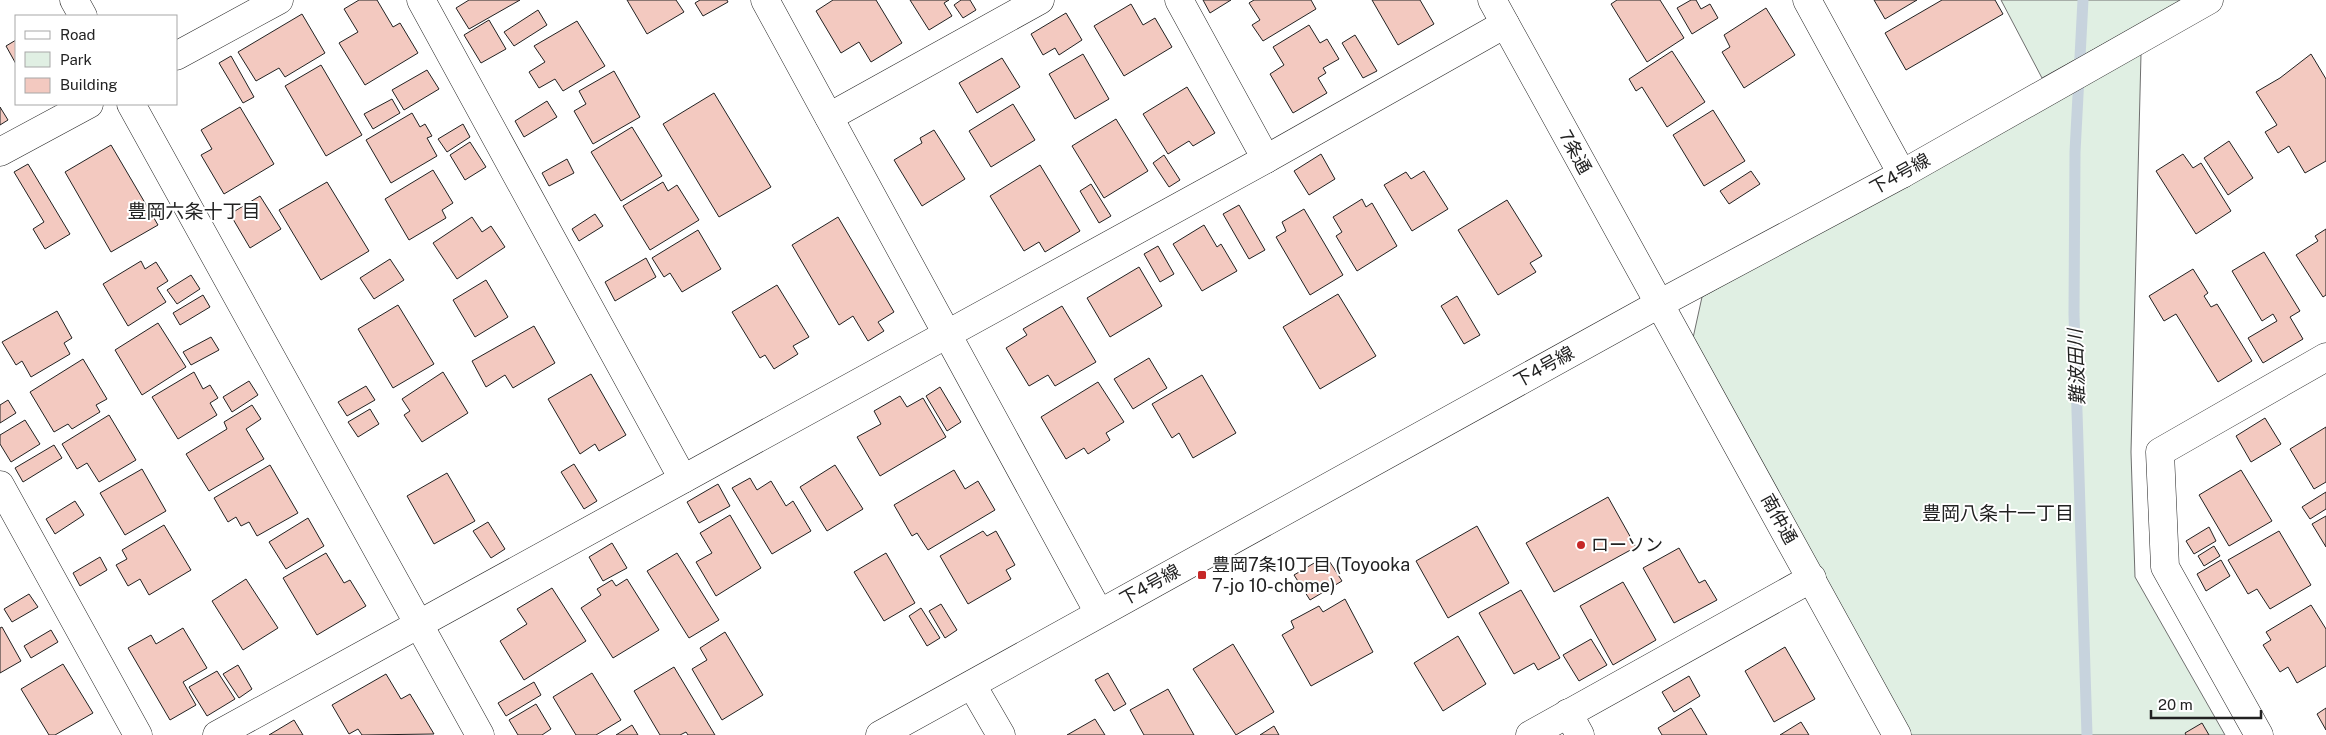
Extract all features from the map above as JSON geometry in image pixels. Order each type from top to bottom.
[{"type":"street","points":[[74,0],[82,15]]},
{"type":"street","points":[[178,55],[279,0]]},
{"type":"street","points":[[421,0],[683,479]]},
{"type":"street","points":[[765,0],[1099,613]]},
{"type":"street","points":[[829,117],[1040,0]]},
{"type":"street","points":[[1179,0],[1266,159]]},
{"type":"street","name":"7条通","points":[[1492,0],[1660,304]]},
{"type":"street","points":[[1807,0],[1902,174]]},
{"type":"street","name":"下4号線","points":[[880,735],[1660,304],[1902,174],[2209,0]]},
{"type":"street","points":[[217,735],[1266,159],[1505,24]]},
{"type":"street","points":[[0,152],[87,105]]},
{"type":"street","points":[[132,105],[480,735]]},
{"type":"street","name":"南仲通","points":[[1660,304],[1897,735]]},
{"type":"street","points":[[2259,735],[2165,566],[2160,452],[2326,357]]},
{"type":"street","points":[[0,485],[138,735]]},
{"type":"street","points":[[1530,735],[1574,724],[1812,578]]},
{"type":"street","points":[[972,685],[1000,735]]},
{"type":"green space","points":[[2001,0],[2183,0],[2042,78]]},
{"type":"green space","points":[[2141,54],[2131,452],[2135,577],[2225,735],[1910,735],[1693,338],[1702,297]]},
{"type":"building","points":[[359,0],[377,0],[393,27],[400,23],[418,53],[365,85],[339,43],[358,32],[344,9]]},
{"type":"building","points":[[469,0],[520,0],[469,29],[456,8]]},
{"type":"building","points":[[627,0],[676,0],[684,12],[647,34]]},
{"type":"building","points":[[700,0],[727,0],[728,2],[703,16],[695,3]]},
{"type":"building","points":[[833,0],[876,0],[902,43],[871,62],[859,42],[841,53],[816,11]]},
{"type":"building","points":[[910,0],[949,0],[944,3],[952,16],[929,30]]},
{"type":"building","points":[[961,0],[970,0],[976,10],[963,18],[954,5]]},
{"type":"building","points":[[1203,0],[1231,0],[1210,13]]},
{"type":"building","points":[[1254,0],[1311,0],[1316,9],[1263,41],[1252,25],[1260,20],[1249,3]]},
{"type":"building","points":[[1372,0],[1420,0],[1434,24],[1398,45]]},
{"type":"building","points":[[1617,0],[1660,0],[1684,38],[1647,62],[1611,4]]},
{"type":"building","points":[[1691,0],[1696,0],[1701,9],[1710,4],[1718,18],[1692,34],[1677,8]]},
{"type":"building","points":[[1874,0],[1917,0],[1885,19]]},
{"type":"building","points":[[1942,0],[1995,0],[2003,14],[1906,70],[1885,33]]},
{"type":"building","points":[[1131,4],[1143,25],[1155,18],[1172,47],[1124,76],[1094,26]]},
{"type":"building","points":[[1766,8],[1795,55],[1744,88],[1722,52],[1730,47],[1724,35]]},
{"type":"building","points":[[538,10],[547,25],[514,46],[504,32]]},
{"type":"building","points":[[1066,13],[1082,40],[1059,55],[1055,48],[1043,55],[1031,34]]},
{"type":"building","points":[[302,14],[325,53],[285,77],[279,68],[256,81],[238,52]]},
{"type":"building","points":[[489,20],[506,49],[481,63],[464,35]]},
{"type":"building","points":[[577,21],[605,66],[563,91],[555,79],[539,88],[529,72],[545,62],[534,46]]},
{"type":"building","points":[[1309,25],[1320,43],[1327,39],[1339,59],[1323,68],[1326,73],[1318,78],[1327,93],[1293,113],[1270,74],[1284,65],[1273,47]]},
{"type":"building","points":[[1355,35],[1377,71],[1363,78],[1342,43]]},
{"type":"building","points":[[15,41],[15,62],[6,46]]},
{"type":"building","points":[[1672,51],[1705,102],[1667,127],[1642,87],[1636,91],[1629,79]]},
{"type":"building","points":[[1083,54],[1109,99],[1075,119],[1049,74]]},
{"type":"building","points":[[2311,54],[2326,79],[2326,161],[2305,173],[2289,146],[2278,153],[2265,132],[2277,125],[2256,92],[2280,78]]},
{"type":"building","points":[[231,56],[254,97],[243,103],[219,63]]},
{"type":"building","points":[[1002,58],[1020,87],[977,113],[959,83]]},
{"type":"building","points":[[321,65],[362,135],[326,156],[285,86]]},
{"type":"building","points":[[427,70],[439,89],[404,110],[392,90]]},
{"type":"building","points":[[614,71],[640,117],[593,144],[574,111],[586,104],[579,91]]},
{"type":"building","points":[[1187,87],[1215,133],[1193,146],[1189,141],[1168,154],[1143,114]]},
{"type":"building","points":[[714,93],[771,187],[719,217],[663,124]]},
{"type":"building","points":[[392,99],[400,113],[373,129],[364,114]]},
{"type":"building","points":[[547,101],[557,117],[524,137],[515,121]]},
{"type":"building","points":[[1013,104],[1035,140],[991,167],[969,131]]},
{"type":"building","points":[[0,107],[8,120],[0,125]]},
{"type":"building","points":[[240,107],[274,164],[224,194],[201,155],[212,149],[201,130]]},
{"type":"building","points":[[1713,110],[1745,161],[1704,186],[1673,135]]},
{"type":"building","points":[[412,113],[420,127],[425,124],[432,136],[427,138],[437,156],[391,183],[366,140]]},
{"type":"building","points":[[1116,119],[1148,171],[1104,198],[1072,146]]},
{"type":"building","points":[[463,124],[470,137],[447,152],[438,139]]},
{"type":"building","points":[[632,127],[662,176],[621,201],[591,152]]},
{"type":"building","points":[[934,130],[965,179],[922,206],[894,160],[922,143],[920,138]]},
{"type":"building","points":[[2229,141],[2253,178],[2228,195],[2204,158]]},
{"type":"building","points":[[470,142],[486,167],[465,180],[450,155]]},
{"type":"building","points":[[111,145],[158,225],[111,252],[65,172]]},
{"type":"building","points":[[1321,154],[1335,179],[1309,195],[1294,171]]},
{"type":"building","points":[[2183,154],[2193,168],[2201,163],[2231,211],[2196,234],[2156,171]]},
{"type":"building","points":[[1164,155],[1180,180],[1169,187],[1153,163]]},
{"type":"building","points":[[567,159],[574,173],[549,186],[542,173]]},
{"type":"building","points":[[28,164],[70,234],[45,249],[33,229],[44,222],[14,172]]},
{"type":"building","points":[[1040,165],[1080,231],[1045,252],[1039,242],[1024,251],[990,196]]},
{"type":"building","points":[[433,170],[453,203],[442,210],[446,218],[409,240],[385,199]]},
{"type":"building","points":[[1424,171],[1448,209],[1412,231],[1384,185],[1406,172],[1411,179]]},
{"type":"building","points":[[1751,171],[1760,184],[1729,204],[1720,191]]},
{"type":"building","points":[[327,182],[369,251],[321,280],[279,210]]},
{"type":"building","points":[[663,182],[668,191],[677,185],[699,220],[650,250],[623,206]]},
{"type":"building","points":[[1091,184],[1111,216],[1099,223],[1080,191]]},
{"type":"building","points":[[260,196],[281,229],[250,248],[230,214]]},
{"type":"building","points":[[1362,199],[1366,207],[1372,203],[1397,246],[1357,271],[1336,236],[1342,232],[1333,217]]},
{"type":"building","points":[[1507,200],[1542,256],[1530,263],[1536,272],[1498,295],[1458,230]]},
{"type":"building","points":[[1239,205],[1265,250],[1249,259],[1223,214]]},
{"type":"building","points":[[1304,209],[1343,275],[1310,295],[1276,237],[1286,231],[1282,222]]},
{"type":"building","points":[[595,214],[603,226],[579,241],[572,229]]},
{"type":"building","points":[[472,217],[482,232],[491,226],[505,247],[457,279],[433,243]]},
{"type":"building","points":[[838,217],[894,312],[878,322],[884,331],[868,341],[853,316],[839,325],[792,245]]},
{"type":"building","points":[[1204,225],[1217,247],[1221,244],[1237,271],[1202,291],[1173,244]]},
{"type":"building","points":[[2326,229],[2326,295],[2323,297],[2296,255],[2318,241],[2315,236]]},
{"type":"building","points":[[698,230],[721,269],[682,292],[670,273],[664,277],[652,258]]},
{"type":"building","points":[[1158,246],[1174,274],[1160,282],[1144,254]]},
{"type":"building","points":[[2264,252],[2300,311],[2290,317],[2303,339],[2263,363],[2248,338],[2277,321],[2273,314],[2262,321],[2232,271]]},
{"type":"building","points":[[646,258],[656,277],[615,301],[605,282]]},
{"type":"building","points":[[390,259],[404,280],[374,299],[360,278]]},
{"type":"building","points":[[141,261],[145,269],[156,262],[168,281],[157,288],[166,302],[128,326],[103,284]]},
{"type":"building","points":[[1139,267],[1162,306],[1110,337],[1087,298]]},
{"type":"building","points":[[2193,269],[2208,293],[2204,296],[2211,307],[2217,304],[2252,361],[2218,382],[2176,314],[2164,321],[2149,296]]},
{"type":"building","points":[[191,275],[200,289],[177,304],[167,290]]},
{"type":"building","points":[[486,280],[508,317],[475,337],[453,300]]},
{"type":"building","points":[[777,285],[809,337],[793,346],[798,354],[774,369],[765,355],[760,358],[732,312]]},
{"type":"building","points":[[1338,294],[1376,356],[1320,389],[1283,327]]},
{"type":"building","points":[[203,295],[210,307],[180,325],[173,313]]},
{"type":"building","points":[[1457,296],[1480,335],[1464,344],[1441,306]]},
{"type":"building","points":[[398,305],[434,364],[393,388],[358,329]]},
{"type":"building","points":[[1062,306],[1096,362],[1055,386],[1048,375],[1029,386],[1006,348],[1027,335],[1023,329]]},
{"type":"building","points":[[57,311],[72,338],[64,343],[70,354],[31,377],[22,361],[16,365],[2,342]]},
{"type":"building","points":[[158,323],[186,367],[142,395],[115,350]]},
{"type":"building","points":[[534,326],[555,363],[513,388],[505,375],[486,387],[472,361]]},
{"type":"building","points":[[211,337],[219,350],[191,365],[183,352]]},
{"type":"building","points":[[1149,358],[1167,388],[1133,409],[1114,379]]},
{"type":"building","points":[[83,359],[107,399],[96,405],[100,412],[72,429],[68,424],[54,432],[30,392]]},
{"type":"building","points":[[194,372],[203,389],[210,385],[218,398],[210,403],[217,415],[178,439],[152,397]]},
{"type":"building","points":[[443,372],[468,413],[422,442],[404,415],[410,411],[402,399]]},
{"type":"building","points":[[591,374],[626,435],[599,451],[595,444],[580,454],[548,399]]},
{"type":"building","points":[[1202,375],[1236,433],[1193,458],[1179,433],[1172,438],[1152,404]]},
{"type":"building","points":[[249,381],[258,395],[232,412],[223,397]]},
{"type":"building","points":[[1098,382],[1124,422],[1106,433],[1110,440],[1088,454],[1084,448],[1066,459],[1041,417]]},
{"type":"building","points":[[366,386],[375,400],[347,416],[338,402]]},
{"type":"building","points":[[940,387],[961,422],[947,431],[926,396]]},
{"type":"building","points":[[900,396],[907,407],[923,398],[946,437],[880,476],[857,437],[881,424],[874,411]]},
{"type":"building","points":[[8,400],[16,413],[0,423],[0,405]]},
{"type":"building","points":[[252,405],[261,419],[246,429],[264,459],[209,491],[186,454],[227,429],[224,422]]},
{"type":"building","points":[[370,409],[379,424],[358,437],[348,422]]},
{"type":"building","points":[[109,415],[136,460],[99,482],[87,463],[77,469],[62,444]]},
{"type":"building","points":[[2265,418],[2281,444],[2251,462],[2236,436]]},
{"type":"building","points":[[25,420],[40,444],[11,462],[0,444],[0,435]]},
{"type":"building","points":[[2326,427],[2326,482],[2314,489],[2290,449]]},
{"type":"building","points":[[54,445],[62,458],[23,482],[15,468]]},
{"type":"building","points":[[574,464],[597,501],[584,509],[561,472]]},
{"type":"building","points":[[270,465],[298,513],[257,536],[249,522],[241,526],[236,517],[228,522],[214,498]]},
{"type":"building","points":[[835,465],[863,509],[827,531],[800,487]]},
{"type":"building","points":[[142,469],[166,511],[125,535],[100,493]]},
{"type":"building","points":[[954,470],[965,489],[978,481],[995,510],[928,550],[917,533],[912,536],[894,505]]},
{"type":"building","points":[[2241,470],[2272,521],[2229,546],[2199,495]]},
{"type":"building","points":[[447,473],[475,521],[434,544],[407,496]]},
{"type":"building","points":[[750,478],[757,490],[771,481],[786,506],[793,501],[811,531],[772,554],[732,488]]},
{"type":"building","points":[[718,484],[730,506],[699,523],[687,502]]},
{"type":"building","points":[[2326,492],[2326,509],[2310,519],[2302,507]]},
{"type":"building","name":"ローソン","points":[[1608,497],[1636,547],[1554,592],[1526,543]]},
{"type":"building","points":[[75,501],[84,515],[55,534],[46,519]]},
{"type":"building","points":[[730,515],[761,568],[716,596],[696,562],[712,553],[700,533]]},
{"type":"building","points":[[2326,516],[2326,547],[2312,524]]},
{"type":"building","points":[[308,518],[324,546],[286,569],[269,542]]},
{"type":"building","points":[[488,522],[505,549],[491,558],[473,531]]},
{"type":"building","points":[[164,525],[191,570],[149,595],[140,579],[128,586],[116,565],[127,559],[122,550]]},
{"type":"building","points":[[1477,526],[1509,583],[1448,618],[1416,561]]},
{"type":"building","points":[[2209,527],[2216,541],[2194,554],[2186,541]]},
{"type":"building","points":[[983,531],[987,536],[996,531],[1015,565],[1006,570],[1011,579],[968,604],[940,556]]},
{"type":"building","points":[[2279,531],[2311,585],[2270,609],[2257,589],[2248,594],[2228,560]]},
{"type":"building","points":[[612,543],[627,568],[603,581],[589,557]]},
{"type":"building","points":[[2214,546],[2220,556],[2204,566],[2198,556]]},
{"type":"building","points":[[1679,548],[1699,583],[1705,580],[1717,600],[1674,623],[1643,568]]},
{"type":"building","points":[[326,553],[344,583],[350,580],[366,606],[317,635],[283,578]]},
{"type":"building","points":[[677,553],[719,620],[689,638],[647,571]]},
{"type":"building","points":[[886,553],[915,603],[884,621],[854,572]]},
{"type":"building","points":[[1326,556],[1342,581],[1310,600],[1294,575]]},
{"type":"building","points":[[100,557],[107,570],[80,586],[73,573]]},
{"type":"building","points":[[2221,560],[2230,576],[2206,591],[2197,574]]},
{"type":"building","points":[[246,579],[278,628],[243,650],[212,601]]},
{"type":"building","points":[[627,579],[659,630],[613,658],[581,608],[601,595],[597,589],[612,580],[616,586]]},
{"type":"building","points":[[1623,582],[1656,640],[1613,665],[1580,606]]},
{"type":"building","points":[[552,588],[586,641],[524,680],[500,641],[527,624],[517,609]]},
{"type":"building","points":[[1521,590],[1560,658],[1538,670],[1534,663],[1514,674],[1479,613]]},
{"type":"building","points":[[29,594],[38,607],[12,622],[4,609]]},
{"type":"building","points":[[1345,599],[1373,652],[1311,686],[1282,635],[1294,628],[1291,621],[1319,606],[1323,612]]},
{"type":"building","points":[[941,604],[957,630],[945,638],[929,611]]},
{"type":"building","points":[[2311,605],[2326,629],[2326,666],[2297,683],[2288,667],[2280,672],[2263,645],[2271,640],[2266,632]]},
{"type":"building","points":[[921,608],[940,638],[927,646],[909,616]]},
{"type":"building","points":[[2,627],[21,661],[0,673],[0,628]]},
{"type":"building","points":[[183,628],[207,668],[183,682],[196,705],[170,720],[128,648],[151,635],[156,644]]},
{"type":"building","points":[[51,630],[58,642],[31,658],[24,646]]},
{"type":"building","points":[[725,632],[763,695],[722,720],[692,669],[707,660],[700,648]]},
{"type":"building","points":[[1458,636],[1486,684],[1443,711],[1414,663]]},
{"type":"building","points":[[1591,639],[1607,665],[1579,681],[1563,655]]},
{"type":"building","points":[[1233,644],[1274,712],[1236,735],[1193,669]]},
{"type":"building","points":[[1785,647],[1815,699],[1774,722],[1745,671]]},
{"type":"building","points":[[63,664],[93,713],[55,735],[49,735],[21,689]]},
{"type":"building","points":[[238,665],[252,689],[239,698],[223,674]]},
{"type":"building","points":[[674,667],[715,735],[688,735],[686,732],[680,735],[660,735],[634,691]]},
{"type":"building","points":[[217,671],[235,699],[207,716],[189,687]]},
{"type":"building","points":[[592,673],[621,720],[596,735],[576,735],[553,697]]},
{"type":"building","points":[[1108,673],[1126,704],[1114,711],[1095,680]]},
{"type":"building","points":[[386,674],[401,699],[410,694],[434,734],[362,735],[358,729],[349,734],[332,705]]},
{"type":"building","points":[[1689,676],[1700,696],[1674,712],[1662,692]]},
{"type":"building","points":[[534,682],[541,695],[506,716],[498,703]]},
{"type":"building","points":[[1168,689],[1194,735],[1144,735],[1130,710]]},
{"type":"building","points":[[536,704],[551,729],[542,735],[518,735],[509,720]]},
{"type":"building","points":[[1691,708],[1707,735],[1662,735],[1658,728]]},
{"type":"building","points":[[2326,708],[2326,730],[2317,714]]},
{"type":"building","points":[[1095,719],[1105,735],[1067,735]]},
{"type":"building","points":[[294,720],[303,735],[269,735]]},
{"type":"building","points":[[1801,722],[1809,735],[1780,735]]},
{"type":"building","points":[[2202,723],[2209,735],[2186,735],[2185,733]]},
{"type":"building","points":[[632,725],[638,735],[616,735]]},
{"type":"building","points":[[1274,726],[1279,735],[1260,735]]},
{"type":"waterway","name":"難波田川","points":[[2083,0],[2075,152],[2074,314],[2087,735]]},
{"type":"place","name":"ローソン","points":[[1581,545]]},
{"type":"place","name":"豊岡7条10丁目 (Toyooka 7-jo 10-chome)","points":[[1202,575]]},
{"type":"district","name":"豊岡六条十丁目","points":[[194,211]]},
{"type":"district","name":"豊岡八条十一丁目","points":[[1998,513]]}]
